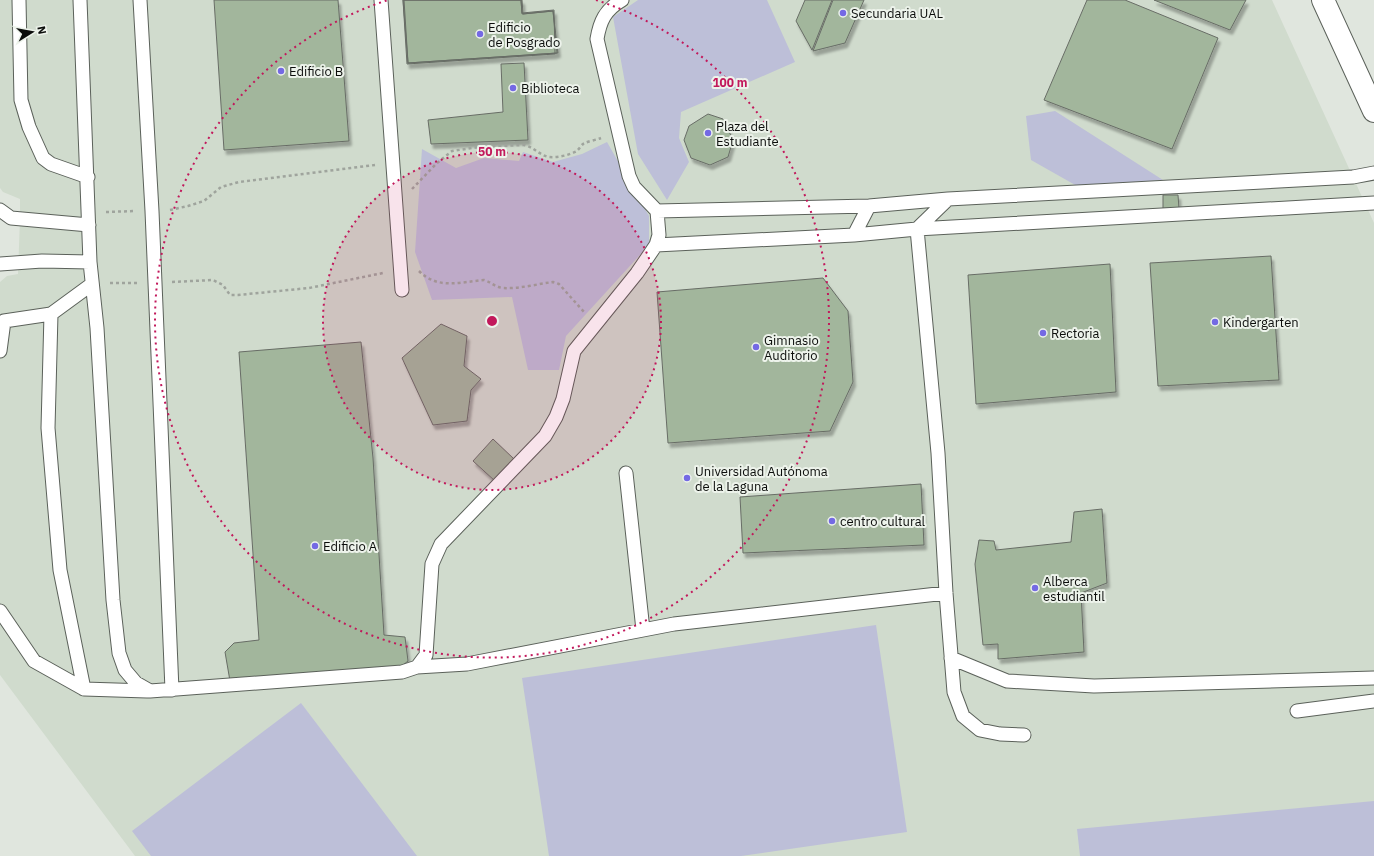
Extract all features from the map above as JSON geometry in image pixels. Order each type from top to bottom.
[{"type":"main road","points":[[1324,0],[1374,111]]},
{"type":"lane","points":[[19,0],[22,100],[32,134],[43,158],[51,164],[88,177]]},
{"type":"lane","points":[[80,0],[88,177],[90,262],[98,328],[113,600],[120,653],[125,670],[136,683],[150,691]]},
{"type":"lane","points":[[140,0],[152,211],[172,690]]},
{"type":"lane","points":[[382,0],[402,290]]},
{"type":"lane","points":[[417,667],[426,655],[432,564],[441,544],[545,436],[556,417],[563,399],[574,351],[637,273],[656,245],[659,235],[657,211],[634,187],[629,176],[597,39],[602,17],[610,8],[622,0]]},
{"type":"lane","points":[[657,211],[869,206],[948,199],[1345,177],[1374,173]]},
{"type":"lane","points":[[917,228],[948,199]]},
{"type":"lane","points":[[656,245],[854,235],[917,228],[1374,203]]},
{"type":"lane","points":[[854,235],[869,206]]},
{"type":"lane","points":[[0,210],[11,218],[89,218]]},
{"type":"lane","points":[[917,228],[938,452],[946,593],[954,692],[963,716],[980,730],[1000,734],[1024,735]]},
{"type":"lane","points":[[0,264],[42,261],[90,262]]},
{"type":"lane","points":[[0,350],[4,321],[51,314],[92,284]]},
{"type":"lane","points":[[51,314],[48,428],[60,570],[84,689]]},
{"type":"lane","points":[[626,473],[643,630]]},
{"type":"lane","points":[[0,611],[34,661],[84,689],[150,691],[402,672],[417,667],[467,664],[674,624],[946,593]]},
{"type":"lane","points":[[951,658],[1007,681],[1094,686],[1374,678]]},
{"type":"lane","points":[[1297,711],[1374,701]]},
{"type":"path","points":[[396,191],[415,188],[437,163],[452,151],[479,147],[524,144],[531,146],[545,156],[558,157],[578,150],[587,143],[619,132]]},
{"type":"path","points":[[89,218],[188,206],[204,201],[222,188],[239,182],[394,162]]},
{"type":"path","points":[[92,284],[213,280],[223,285],[230,295],[238,295],[309,288],[401,270],[418,270],[424,277],[437,283],[484,280],[491,281],[495,286],[504,288],[553,282],[559,284],[596,323]]},
{"type":"shaded area","name":"Universidad Autónoma de la Laguna","points":[[0,0],[1272,0],[1374,223],[1374,856],[135,856],[0,675],[0,282],[7,276],[18,274],[20,199],[3,192],[0,188]]},
{"type":"shaded area","points":[[638,0],[767,0],[795,62],[681,112],[679,138],[689,162],[667,200],[638,154],[613,17]]},
{"type":"shaded area","points":[[1055,111],[1163,180],[1077,186],[1031,160],[1026,116]]},
{"type":"shaded area","points":[[607,142],[649,216],[649,245],[566,336],[559,370],[528,370],[512,297],[432,300],[415,252],[422,149],[456,168],[484,158],[519,161],[523,152],[553,162],[582,154]]},
{"type":"shaded area","points":[[876,625],[907,832],[741,856],[549,856],[522,678]]},
{"type":"shaded area","points":[[301,703],[417,856],[151,856],[132,831]]},
{"type":"shaded area","points":[[1374,801],[1374,856],[1080,856],[1077,829]]},
{"type":"building","name":"Edificio B","points":[[214,0],[338,0],[349,141],[224,150]]},
{"type":"building","name":"Edificio de Posgrado","points":[[403,0],[522,0],[523,14],[553,11],[558,53],[408,63]]},
{"type":"building","name":"Edificio de Posgrado","points":[[403,0],[521,0],[522,13],[554,10],[555,54],[407,64]]},
{"type":"building","name":"Edificio de Posgrado","points":[[404,0],[521,0],[522,14],[553,11],[557,53],[408,63]]},
{"type":"building","points":[[805,0],[832,0],[812,50],[796,21]]},
{"type":"building","name":"Secundaria UAL","points":[[833,0],[864,0],[845,43],[813,51]]},
{"type":"building","points":[[1087,0],[1125,0],[1218,38],[1172,149],[1044,100]]},
{"type":"building","points":[[1154,0],[1246,0],[1230,30]]},
{"type":"building","name":"Biblioteca","points":[[524,63],[528,140],[431,144],[428,120],[503,112],[501,64]]},
{"type":"building","name":"Plaza del Estudiante","points":[[708,114],[723,119],[733,140],[728,157],[710,165],[691,158],[684,140],[689,126]]},
{"type":"building","points":[[1163,195],[1178,195],[1179,209],[1163,209]]},
{"type":"building","name":"Kindergarten","points":[[1271,256],[1279,380],[1158,386],[1150,263]]},
{"type":"building","name":"Rectoria","points":[[1110,264],[1116,392],[976,404],[968,275]]},
{"type":"building","name":"Gimnasio Auditorio","points":[[823,278],[848,311],[853,382],[830,431],[668,443],[657,292]]},
{"type":"building","points":[[441,324],[467,336],[464,366],[481,379],[471,390],[467,421],[433,425],[402,358]]},
{"type":"building","name":"Edificio A","points":[[361,342],[373,458],[384,635],[405,637],[408,661],[398,669],[230,681],[225,652],[234,643],[259,640],[239,352]]},
{"type":"building","points":[[493,439],[514,459],[495,481],[473,461]]},
{"type":"building","name":"centro cultural","points":[[921,484],[924,545],[743,553],[740,497]]},
{"type":"building","name":"Alberca estudiantil","points":[[1102,509],[1107,583],[1081,593],[1084,652],[998,659],[998,644],[983,645],[975,564],[979,540],[994,541],[996,550],[1071,542],[1074,512]]},
{"type":"place","name":"Secundaria UAL","points":[[843,13]]},
{"type":"place","name":"Edificio de Posgrado","points":[[480,34]]},
{"type":"place","name":"Edificio B","points":[[281,71]]},
{"type":"place","name":"Biblioteca","points":[[513,88]]},
{"type":"place","name":"Plaza del Estudiante","points":[[708,133]]},
{"type":"place","name":"Kindergarten","points":[[1215,322]]},
{"type":"place","name":"Rectoria","points":[[1043,333]]},
{"type":"place","name":"Gimnasio Auditorio","points":[[756,347]]},
{"type":"place","name":"Universidad Autónoma de la Laguna","points":[[687,478]]},
{"type":"place","name":"centro cultural","points":[[832,521]]},
{"type":"place","name":"Edificio A","points":[[315,546]]},
{"type":"place","name":"Alberca estudiantil","points":[[1035,588]]}]
